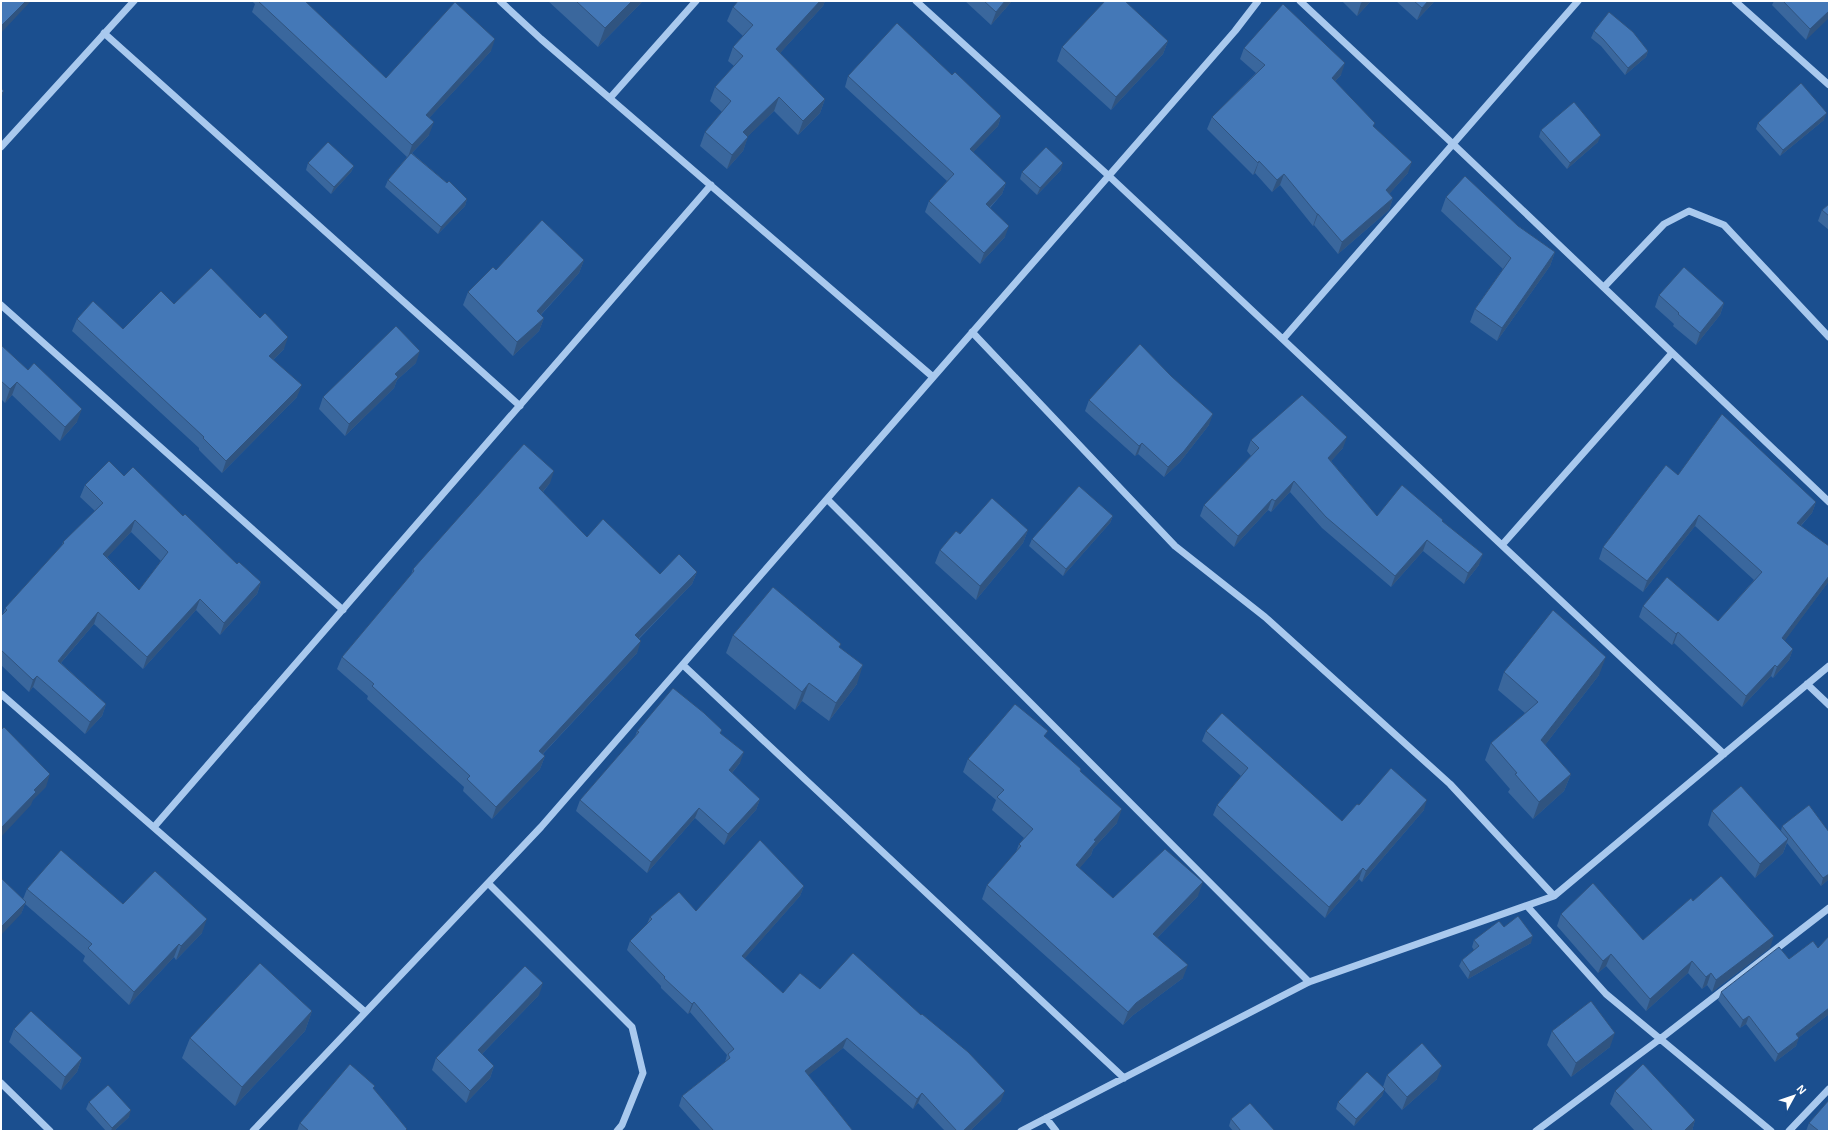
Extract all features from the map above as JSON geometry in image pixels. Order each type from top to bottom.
[{"type":"street","points":[[1,147],[134,1]]},
{"type":"street","points":[[500,1],[933,377]]},
{"type":"street","points":[[610,98],[696,1]]},
{"type":"street","points":[[916,1],[1109,176],[1724,754]]},
{"type":"street","points":[[255,1130],[541,827],[1235,31],[1258,1]]},
{"type":"street","points":[[1300,1],[1454,144],[1829,502]]},
{"type":"street","points":[[1283,339],[1578,1]]},
{"type":"street","points":[[1735,1],[1829,85]]},
{"type":"street","points":[[104,33],[520,406]]},
{"type":"street","points":[[154,827],[711,185]]},
{"type":"street","points":[[1604,287],[1664,224],[1689,211],[1724,225],[1829,337]]},
{"type":"street","points":[[1,305],[343,610]]},
{"type":"street","points":[[972,332],[1175,546],[1265,617],[1450,784],[1554,896]]},
{"type":"street","points":[[1502,545],[1672,353]]},
{"type":"street","points":[[827,499],[1309,982]]},
{"type":"street","points":[[683,665],[1124,1078]]},
{"type":"street","points":[[1021,1131],[1309,982],[1554,896],[1829,666]]},
{"type":"street","points":[[1807,684],[1829,705]]},
{"type":"street","points":[[1,694],[365,1012]]},
{"type":"street","points":[[488,883],[632,1027],[643,1073],[622,1125],[617,1131]]},
{"type":"street","points":[[1527,906],[1606,994],[1771,1131]]},
{"type":"street","points":[[1536,1131],[1660,1039],[1829,908]]},
{"type":"street","points":[[1,1083],[50,1131]]},
{"type":"street","points":[[1789,1131],[1829,1089]]},
{"type":"street","points":[[1046,1118],[1056,1131]]},
{"type":"building","points":[[1,1],[26,1],[1,26]]},
{"type":"building","points":[[258,1],[305,1],[386,78],[455,2],[495,39],[426,115],[434,122],[412,145]]},
{"type":"building","points":[[576,1],[632,1],[605,28]]},
{"type":"building","points":[[738,1],[820,1],[776,49],[825,99],[803,121],[779,97],[743,132],[748,137],[732,155],[705,132],[731,101],[715,87],[743,56],[733,47],[753,25],[733,7]]},
{"type":"building","points":[[984,1],[1005,1],[996,12]]},
{"type":"building","points":[[1105,1],[1125,1],[1168,41],[1116,97],[1062,47]]},
{"type":"building","points":[[1414,1],[1428,1],[1422,8]]},
{"type":"building","points":[[1783,1],[1829,1],[1829,11],[1810,29]]},
{"type":"building","points":[[1283,4],[1345,63],[1332,78],[1375,123],[1373,126],[1412,162],[1386,190],[1393,198],[1342,242],[1284,174],[1277,180],[1212,117],[1265,65],[1244,48]]},
{"type":"building","points":[[1609,12],[1633,32],[1648,51],[1628,68],[1603,39],[1594,31]]},
{"type":"building","points":[[897,23],[952,75],[955,72],[1001,116],[970,149],[1006,183],[986,204],[1009,226],[984,253],[929,201],[954,174],[848,76]]},
{"type":"building","points":[[1801,83],[1827,113],[1783,150],[1758,123]]},
{"type":"building","points":[[1574,102],[1601,135],[1570,163],[1541,130]]},
{"type":"building","points":[[328,142],[354,166],[334,187],[308,163]]},
{"type":"building","points":[[1046,147],[1063,163],[1040,188],[1022,172]]},
{"type":"building","points":[[411,153],[447,183],[449,181],[467,199],[441,227],[388,180]]},
{"type":"building","points":[[1465,176],[1518,226],[1555,252],[1502,328],[1475,309],[1511,258],[1446,197]]},
{"type":"building","points":[[1829,204],[1829,216],[1822,210]]},
{"type":"building","points":[[542,220],[584,260],[537,311],[544,318],[517,342],[468,292],[493,267],[496,270]]},
{"type":"building","points":[[1684,267],[1724,303],[1700,333],[1659,295]]},
{"type":"building","points":[[211,268],[260,318],[265,313],[288,337],[269,356],[302,385],[226,461],[203,438],[204,437],[77,319],[93,301],[123,329],[161,291],[174,304]]},
{"type":"building","points":[[396,326],[420,351],[395,374],[398,377],[349,424],[323,397]]},
{"type":"building","points":[[1140,344],[1171,376],[1213,414],[1184,451],[1168,467],[1142,443],[1139,446],[1089,400]]},
{"type":"building","points":[[1,345],[28,370],[34,363],[82,409],[65,427],[17,382],[10,389],[1,381]]},
{"type":"building","points":[[1302,395],[1347,437],[1328,458],[1377,516],[1402,485],[1443,520],[1442,521],[1483,554],[1468,573],[1427,540],[1395,576],[1326,517],[1294,481],[1275,501],[1272,499],[1238,536],[1204,505],[1259,448],[1251,440]]},
{"type":"building","points":[[1722,414],[1816,502],[1797,523],[1829,546],[1829,576],[1782,638],[1793,649],[1777,667],[1775,665],[1746,696],[1678,632],[1676,634],[1643,606],[1667,577],[1718,621],[1762,572],[1699,515],[1647,581],[1603,547],[1666,465],[1678,475]]},
{"type":"building","points":[[524,444],[554,471],[539,488],[587,537],[603,519],[660,574],[679,554],[697,572],[635,635],[641,641],[539,751],[545,756],[496,807],[467,779],[470,776],[372,686],[374,684],[342,657],[414,571],[413,569]]},
{"type":"building","points":[[109,461],[124,476],[133,467],[183,516],[185,514],[237,564],[239,562],[261,582],[224,623],[200,599],[147,657],[98,612],[58,661],[106,704],[90,722],[37,676],[33,680],[1,650],[1,616],[7,610],[5,608],[64,543],[63,542],[103,503],[85,485]],"holes":[[[135,520],[168,552],[139,590],[103,554]]]},
{"type":"building","points":[[1079,486],[1113,516],[1066,569],[1032,539]]},
{"type":"building","points":[[992,498],[1028,530],[980,586],[940,550],[956,531],[960,534]]},
{"type":"building","points":[[773,587],[841,644],[839,647],[863,665],[836,703],[809,683],[802,692],[733,635]]},
{"type":"building","points":[[1553,610],[1606,657],[1541,740],[1571,774],[1539,802],[1515,774],[1517,773],[1491,743],[1538,702],[1504,672]]},
{"type":"building","points":[[673,688],[704,713],[722,730],[720,733],[744,752],[729,770],[760,799],[728,834],[699,808],[651,862],[580,800],[639,732],[637,731]]},
{"type":"building","points":[[1015,704],[1048,731],[1044,736],[1122,809],[1094,840],[1096,841],[1076,865],[1113,898],[1165,849],[1203,882],[1153,934],[1188,965],[1136,1003],[1128,1012],[987,885],[1021,846],[1019,844],[1033,829],[997,797],[1004,790],[968,759]]},
{"type":"building","points":[[1222,713],[1342,821],[1357,804],[1359,805],[1391,768],[1427,800],[1366,871],[1363,868],[1329,907],[1217,805],[1248,768],[1206,731]]},
{"type":"building","points":[[4,727],[50,774],[34,790],[36,792],[1,828],[1,730]]},
{"type":"building","points":[[1741,786],[1788,839],[1760,864],[1712,811]]},
{"type":"building","points":[[1809,805],[1829,832],[1829,874],[1823,878],[1782,826]]},
{"type":"building","points":[[760,840],[804,886],[742,956],[783,993],[800,973],[820,989],[853,953],[921,1015],[922,1014],[968,1052],[1005,1091],[963,1131],[957,1131],[922,1093],[917,1099],[847,1038],[805,1071],[853,1131],[714,1131],[682,1096],[730,1058],[728,1054],[734,1049],[694,1002],[692,1004],[664,978],[665,977],[630,941],[652,919],[650,917],[679,892],[696,911]]},
{"type":"building","points":[[61,850],[123,904],[155,871],[207,919],[181,946],[179,944],[134,992],[88,948],[92,944],[27,889]]},
{"type":"building","points":[[1721,876],[1774,936],[1716,980],[1711,973],[1706,977],[1692,961],[1650,999],[1611,954],[1603,961],[1561,914],[1593,883],[1643,940],[1691,898],[1693,901]]},
{"type":"building","points":[[1,878],[26,902],[1,927]]},
{"type":"building","points":[[1518,916],[1533,936],[1470,972],[1462,960],[1479,946],[1474,940],[1499,921],[1504,927]]},
{"type":"building","points":[[1829,936],[1829,1008],[1796,1034],[1799,1038],[1778,1054],[1749,1016],[1743,1020],[1721,992],[1779,947],[1789,959],[1813,941],[1818,948]]},
{"type":"building","points":[[260,963],[312,1011],[242,1087],[190,1038]]},
{"type":"building","points":[[525,966],[543,983],[478,1050],[494,1066],[470,1091],[436,1058]]},
{"type":"building","points":[[1591,1001],[1615,1033],[1576,1063],[1552,1031]]},
{"type":"building","points":[[31,1011],[82,1058],[65,1077],[14,1029]]},
{"type":"building","points":[[1422,1043],[1442,1066],[1407,1097],[1387,1075]]},
{"type":"building","points":[[350,1064],[375,1086],[373,1088],[407,1129],[405,1131],[309,1131],[300,1123]]},
{"type":"building","points":[[1643,1064],[1695,1120],[1684,1131],[1653,1131],[1615,1091]]},
{"type":"building","points":[[1367,1072],[1385,1089],[1356,1119],[1338,1102]]},
{"type":"building","points":[[108,1085],[131,1110],[112,1128],[89,1102]]},
{"type":"building","points":[[1829,1100],[1829,1131],[1819,1131],[1809,1123]]},
{"type":"building","points":[[1250,1103],[1275,1131],[1241,1131],[1231,1119]]}]
